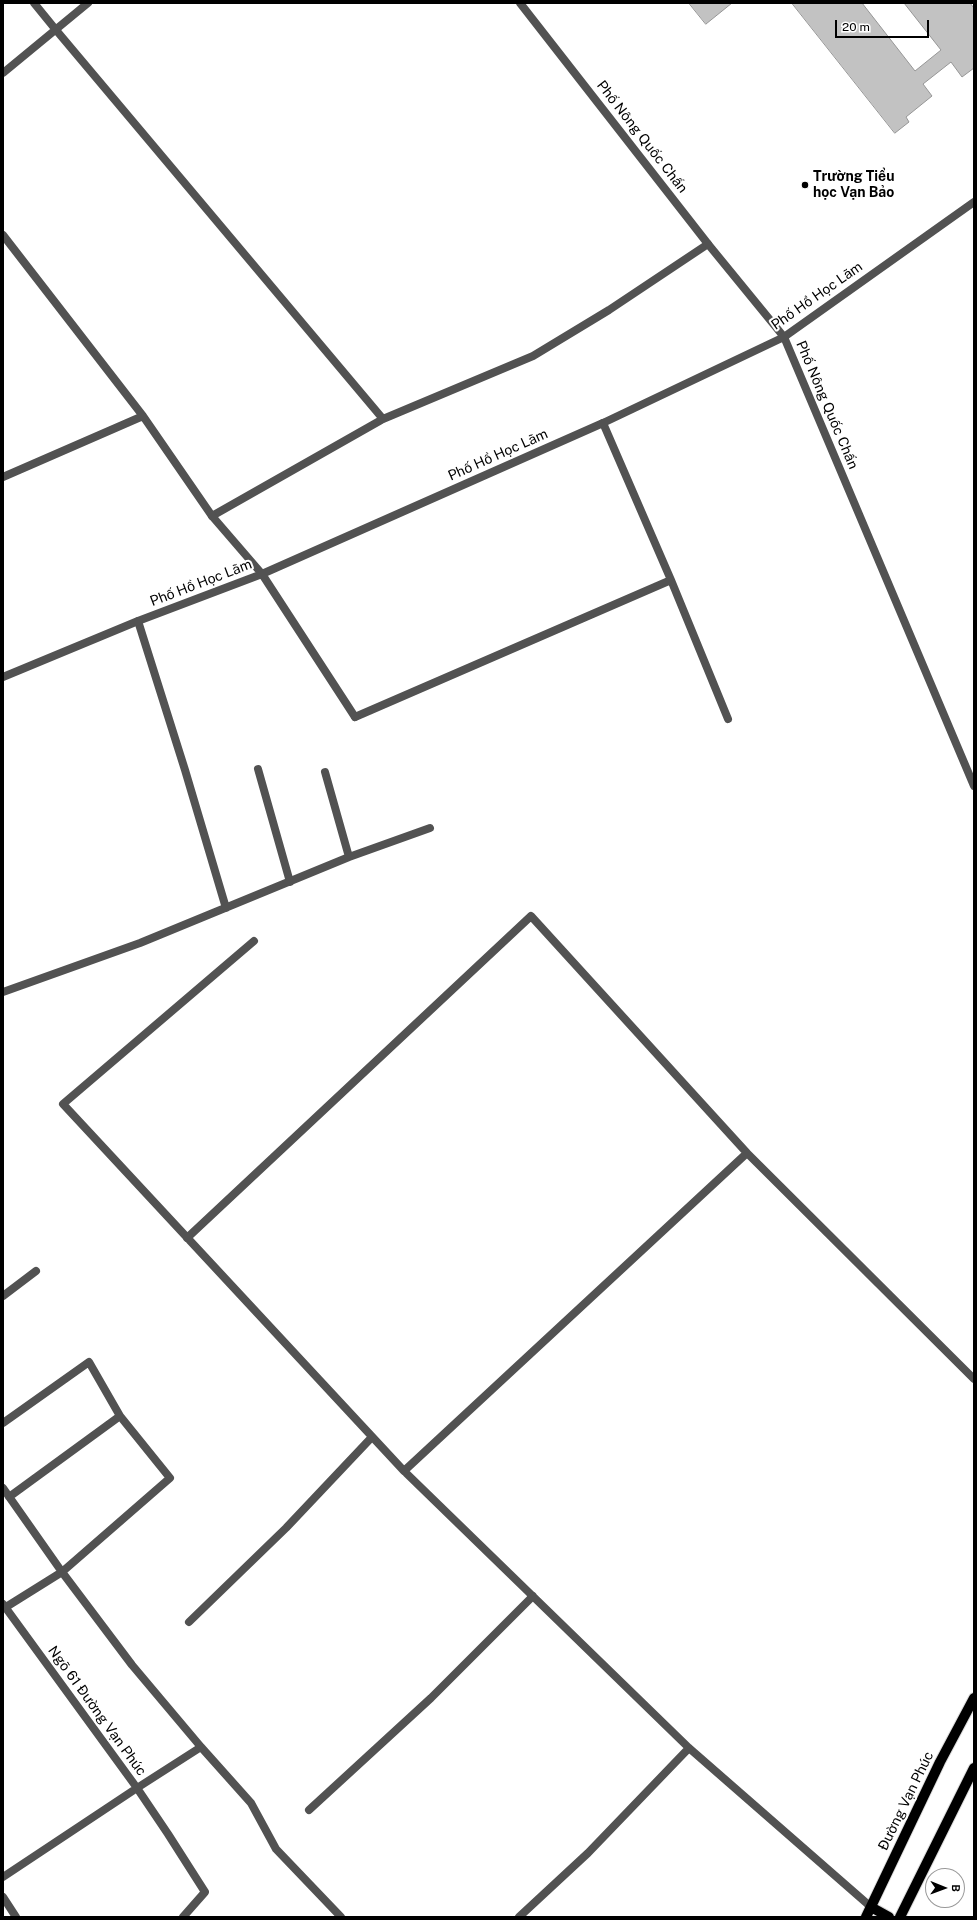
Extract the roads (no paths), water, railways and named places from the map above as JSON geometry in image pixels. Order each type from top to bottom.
[{"type":"main road","name":"Đường Vạn Phúc","points":[[866,1917],[940,1762],[974,1698]]},
{"type":"main road","points":[[900,1917],[974,1768]]},
{"type":"main road","points":[[871,1907],[889,1917]]},
{"type":"street","points":[[34,3],[383,419]]},
{"type":"street","points":[[3,73],[88,3]]},
{"type":"street","name":"Phố Nông Quốc Chấn","points":[[520,3],[708,244],[784,337],[974,786]]},
{"type":"street","name":"Phố Hồ Học Lãm","points":[[3,678],[138,621],[262,574],[603,423],[784,337],[974,202]]},
{"type":"street","points":[[3,235],[143,416],[212,516],[262,574],[356,717],[671,580]]},
{"type":"street","points":[[212,516],[383,419],[533,356],[609,310],[708,244]]},
{"type":"street","points":[[3,477],[143,416]]},
{"type":"street","points":[[603,423],[671,580],[728,719]]},
{"type":"street","points":[[138,621],[185,770],[226,908]]},
{"type":"street","points":[[258,769],[290,882]]},
{"type":"street","points":[[326,772],[349,857]]},
{"type":"street","points":[[3,992],[140,944],[349,857],[430,828]]},
{"type":"street","points":[[187,1238],[531,916],[747,1153],[974,1379]]},
{"type":"street","points":[[254,941],[63,1104],[404,1472],[689,1748],[871,1907]]},
{"type":"street","points":[[404,1472],[747,1153]]},
{"type":"street","points":[[3,1296],[36,1271]]},
{"type":"street","points":[[3,1423],[90,1362],[120,1416],[170,1478],[62,1572],[4,1605]]},
{"type":"street","points":[[9,1497],[120,1416]]},
{"type":"street","points":[[189,1622],[286,1528],[372,1437]]},
{"type":"street","points":[[3,1488],[62,1572],[132,1665],[200,1747],[251,1803],[276,1849],[341,1917]]},
{"type":"street","points":[[309,1810],[431,1698],[533,1596]]},
{"type":"street","name":"Ngõ 61 Đường Vạn Phúc","points":[[4,1605],[136,1788],[200,1747]]},
{"type":"street","points":[[520,1917],[588,1853],[689,1748]]},
{"type":"street","points":[[3,1877],[136,1788],[168,1834],[205,1892],[183,1917]]},
{"type":"street","points":[[3,1897],[16,1917]]},
{"type":"place","name":"Trường Tiểu học Vạn Bảo","points":[[805,185]]}]
